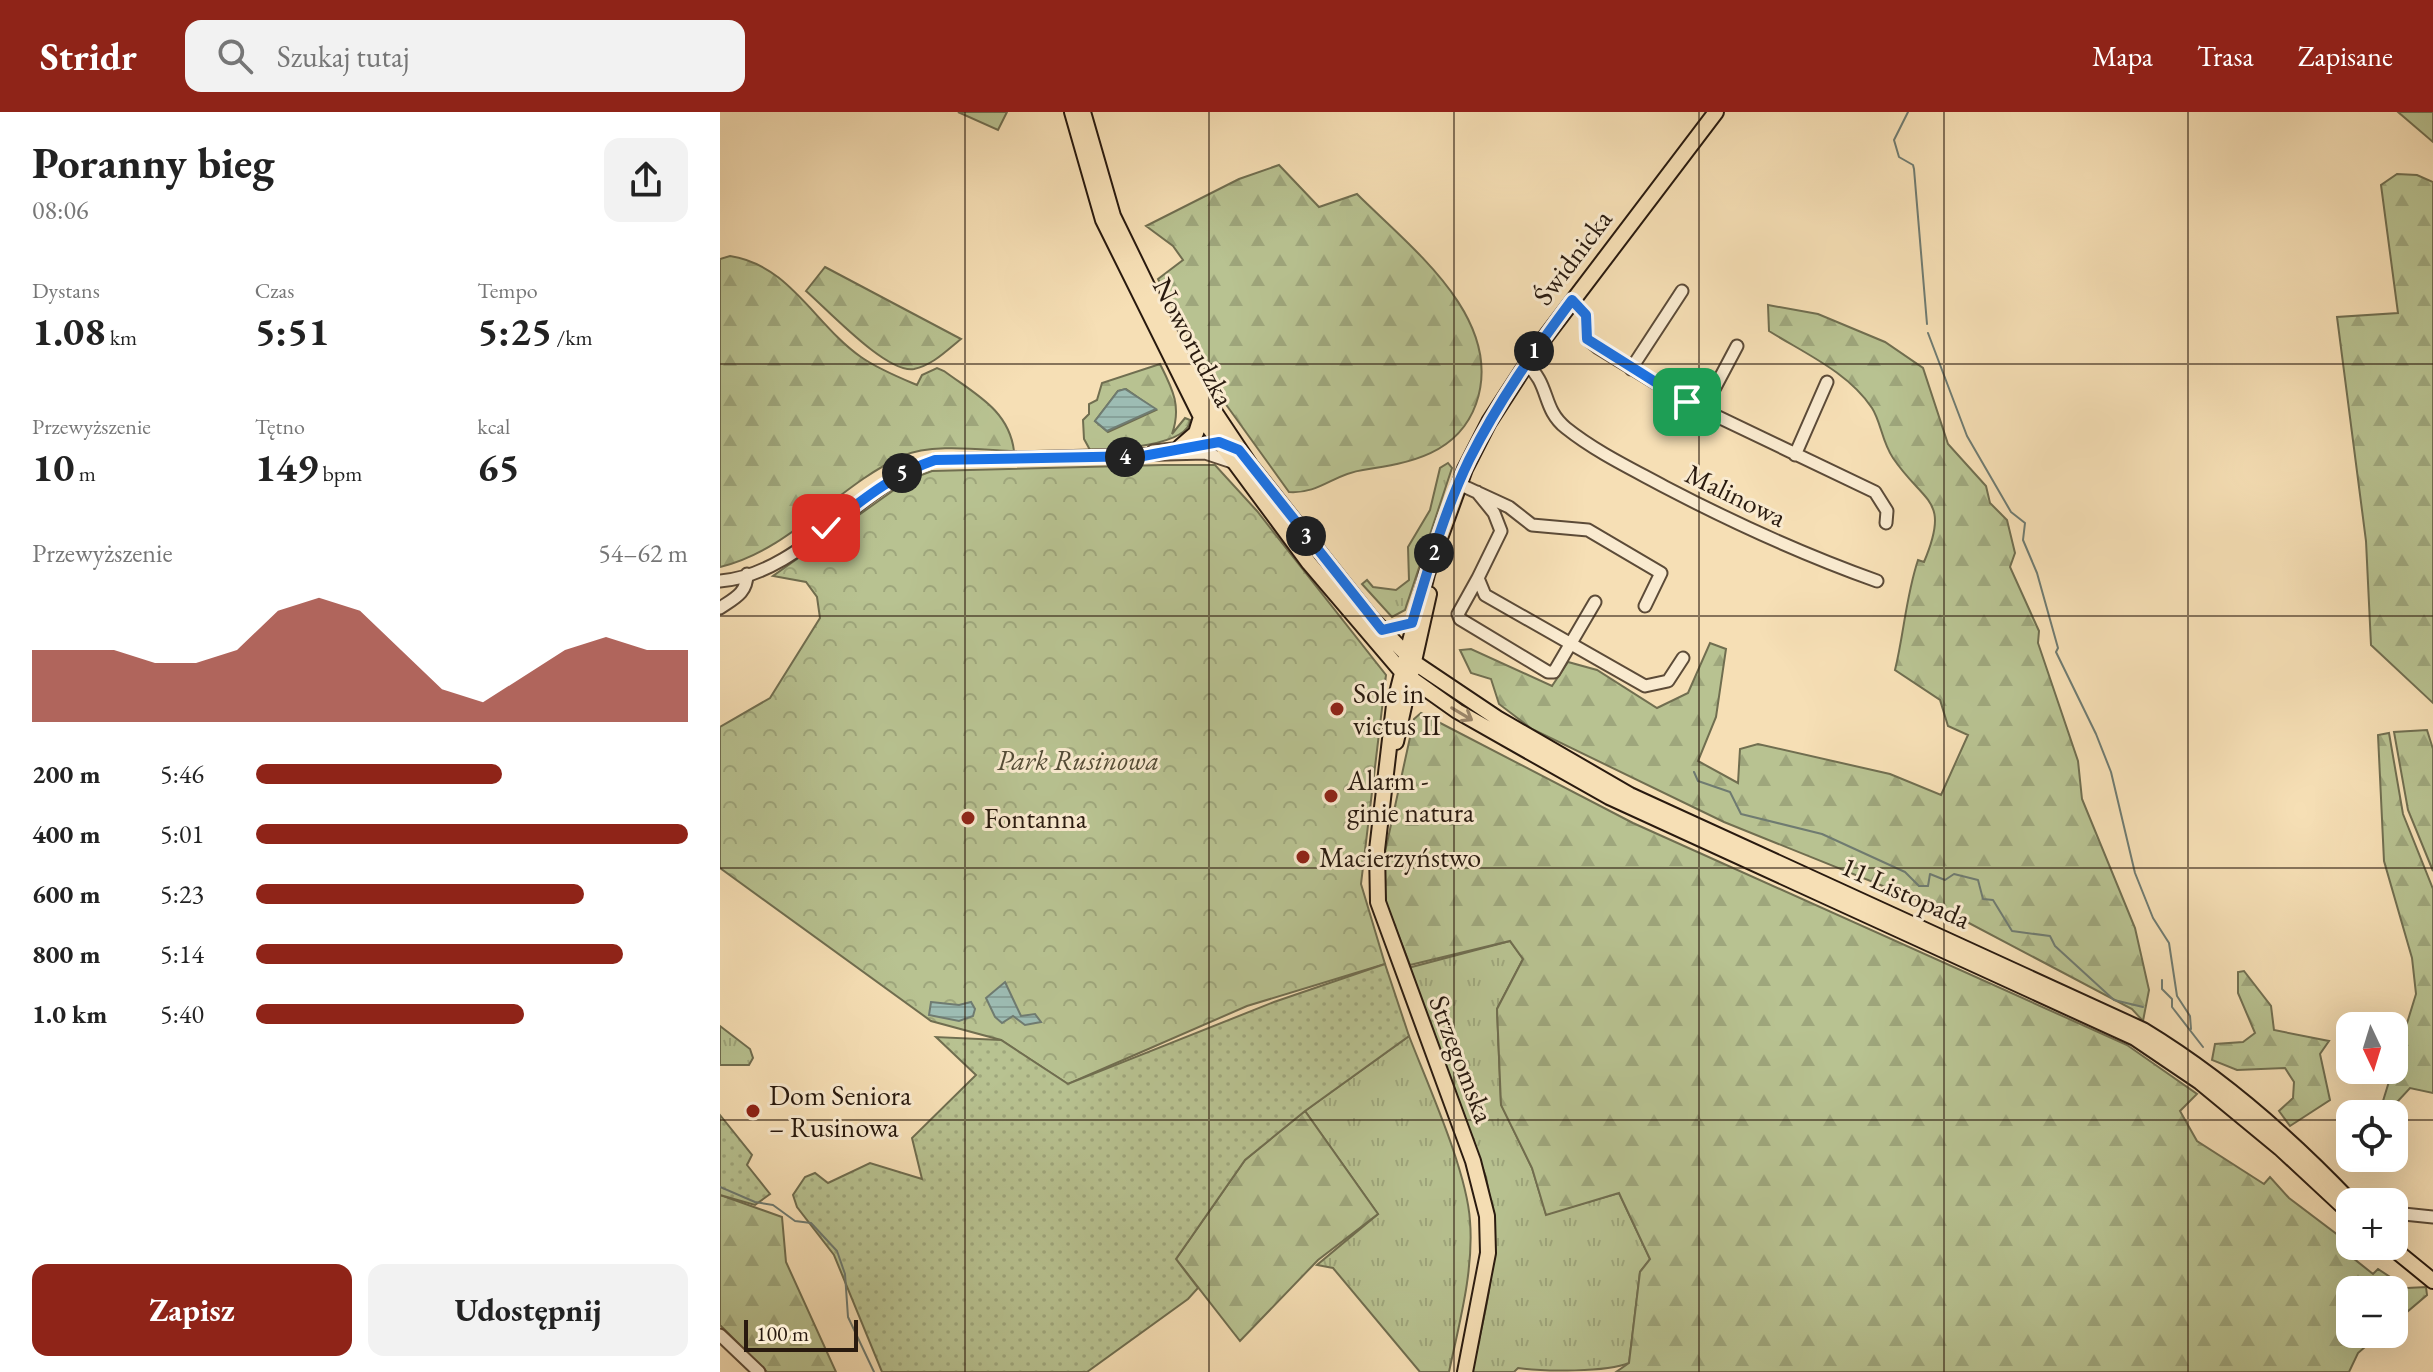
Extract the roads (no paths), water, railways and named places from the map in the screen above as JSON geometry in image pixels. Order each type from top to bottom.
[{"type":"main road","name":"Noworudzka","points":[[1072,112],[1103,220],[1201,417],[1219,442],[1236,456],[1382,630],[1408,668]]},
{"type":"main road","name":"Noworudzka","points":[[1083,112],[1113,216],[1192,378],[1223,426],[1236,456],[1342,604],[1408,668]]},
{"type":"main road","name":"Świdnicka","points":[[1408,668],[1412,623],[1439,539],[1459,484],[1489,422],[1525,363],[1716,112]]},
{"type":"main road","points":[[1180,447],[1196,433],[1201,417]]},
{"type":"main road","name":"Świdnicka","points":[[1408,668],[1439,539]]},
{"type":"main road","points":[[1382,630],[1412,623]]},
{"type":"main road","name":"11 Listopada","points":[[1408,668],[1429,693],[1619,802],[2135,1038],[2200,1082],[2280,1148],[2336,1200]]},
{"type":"main road","name":"11 Listopada","points":[[1408,668],[1630,795],[2143,1030],[2196,1066],[2258,1116],[2336,1188]]},
{"type":"main road","name":"Strzegomska","points":[[1408,668],[1406,701],[1389,765],[1377,850],[1378,902],[1473,1161],[1487,1216],[1488,1253],[1465,1372]]},
{"type":"main road","name":"Strzegomska","points":[[1389,765],[1388,740],[1408,668]]},
{"type":"main road","points":[[1406,701],[1429,693]]},
{"type":"main road","points":[[2407,1260],[2433,1281]]},
{"type":"street","points":[[1631,369],[1682,291]]},
{"type":"street","points":[[1572,300],[1586,315],[1587,339],[1631,369],[1703,410],[1875,492],[1887,511],[1886,523]]},
{"type":"street","points":[[1703,410],[1737,346]]},
{"type":"street","name":"Malinowa","points":[[1525,363],[1543,381],[1548,406],[1555,418],[1624,465],[1754,532],[1877,581]]},
{"type":"street","points":[[1795,455],[1827,382]]},
{"type":"street","points":[[1205,453],[1219,442],[1223,426]]},
{"type":"street","points":[[1143,456],[1219,442]]},
{"type":"street","points":[[720,581],[747,574],[785,556],[884,484],[909,469],[935,460],[1205,453],[1236,456]]},
{"type":"street","points":[[1459,484],[1509,507],[1532,525],[1588,530],[1652,565],[1661,573],[1645,606]]},
{"type":"street","points":[[1477,492],[1494,513],[1501,531],[1458,614],[1463,623],[1548,672],[1554,672],[1595,602]]},
{"type":"street","points":[[720,608],[747,586],[747,574]]},
{"type":"street","points":[[1478,578],[1485,595],[1645,686],[1668,681],[1683,658]]},
{"type":"street","points":[[2408,1214],[2433,1217]]},
{"type":"street","points":[[720,1335],[759,1372]]},
{"type":"water","points":[[1125,389],[1156,409],[1107,431],[1095,421],[1118,391]]},
{"type":"water","points":[[1005,982],[1021,1016],[1035,1014],[1041,1022],[1025,1025],[1013,1016],[1002,1023],[995,1017],[986,998]]},
{"type":"water","points":[[931,1002],[959,1005],[971,1002],[975,1009],[973,1016],[959,1021],[929,1015]]},
{"type":"waterway","points":[[1908,112],[1894,140],[1899,157],[1913,165],[1914,169],[1927,324]]},
{"type":"waterway","points":[[1928,333],[1967,436],[2011,512],[2025,523],[2023,540],[2037,573],[2058,648],[2056,652],[2111,772],[2135,873],[2153,918],[2169,943],[2177,996],[2190,1016],[2191,1029]]},
{"type":"waterway","points":[[1694,772],[1698,781],[1730,792],[1741,814],[1822,834],[1905,872],[1919,886],[1928,886],[1930,874],[1945,880],[1954,874],[1978,880],[1983,899],[1993,900],[2012,931],[2050,936],[2055,946],[2114,1000],[2143,1007]]},
{"type":"waterway","points":[[2162,980],[2162,989],[2172,999],[2172,1007],[2203,1047]]},
{"type":"waterway","points":[[720,1187],[755,1202],[773,1205],[795,1221],[811,1223],[837,1251],[845,1274],[848,1317],[874,1372]]},
{"type":"place","name":"Sole in victus II","points":[[1337,709]]},
{"type":"place","name":"Alarm - ginie natura","points":[[1331,796]]},
{"type":"place","name":"Fontanna","points":[[968,818]]},
{"type":"place","name":"Macierzyństwo","points":[[1303,857]]},
{"type":"place","name":"Dom Seniora – Rusinowa","points":[[753,1111]]},
{"type":"park label","name":"Park Rusinowa","points":[[1078,760]]}]
